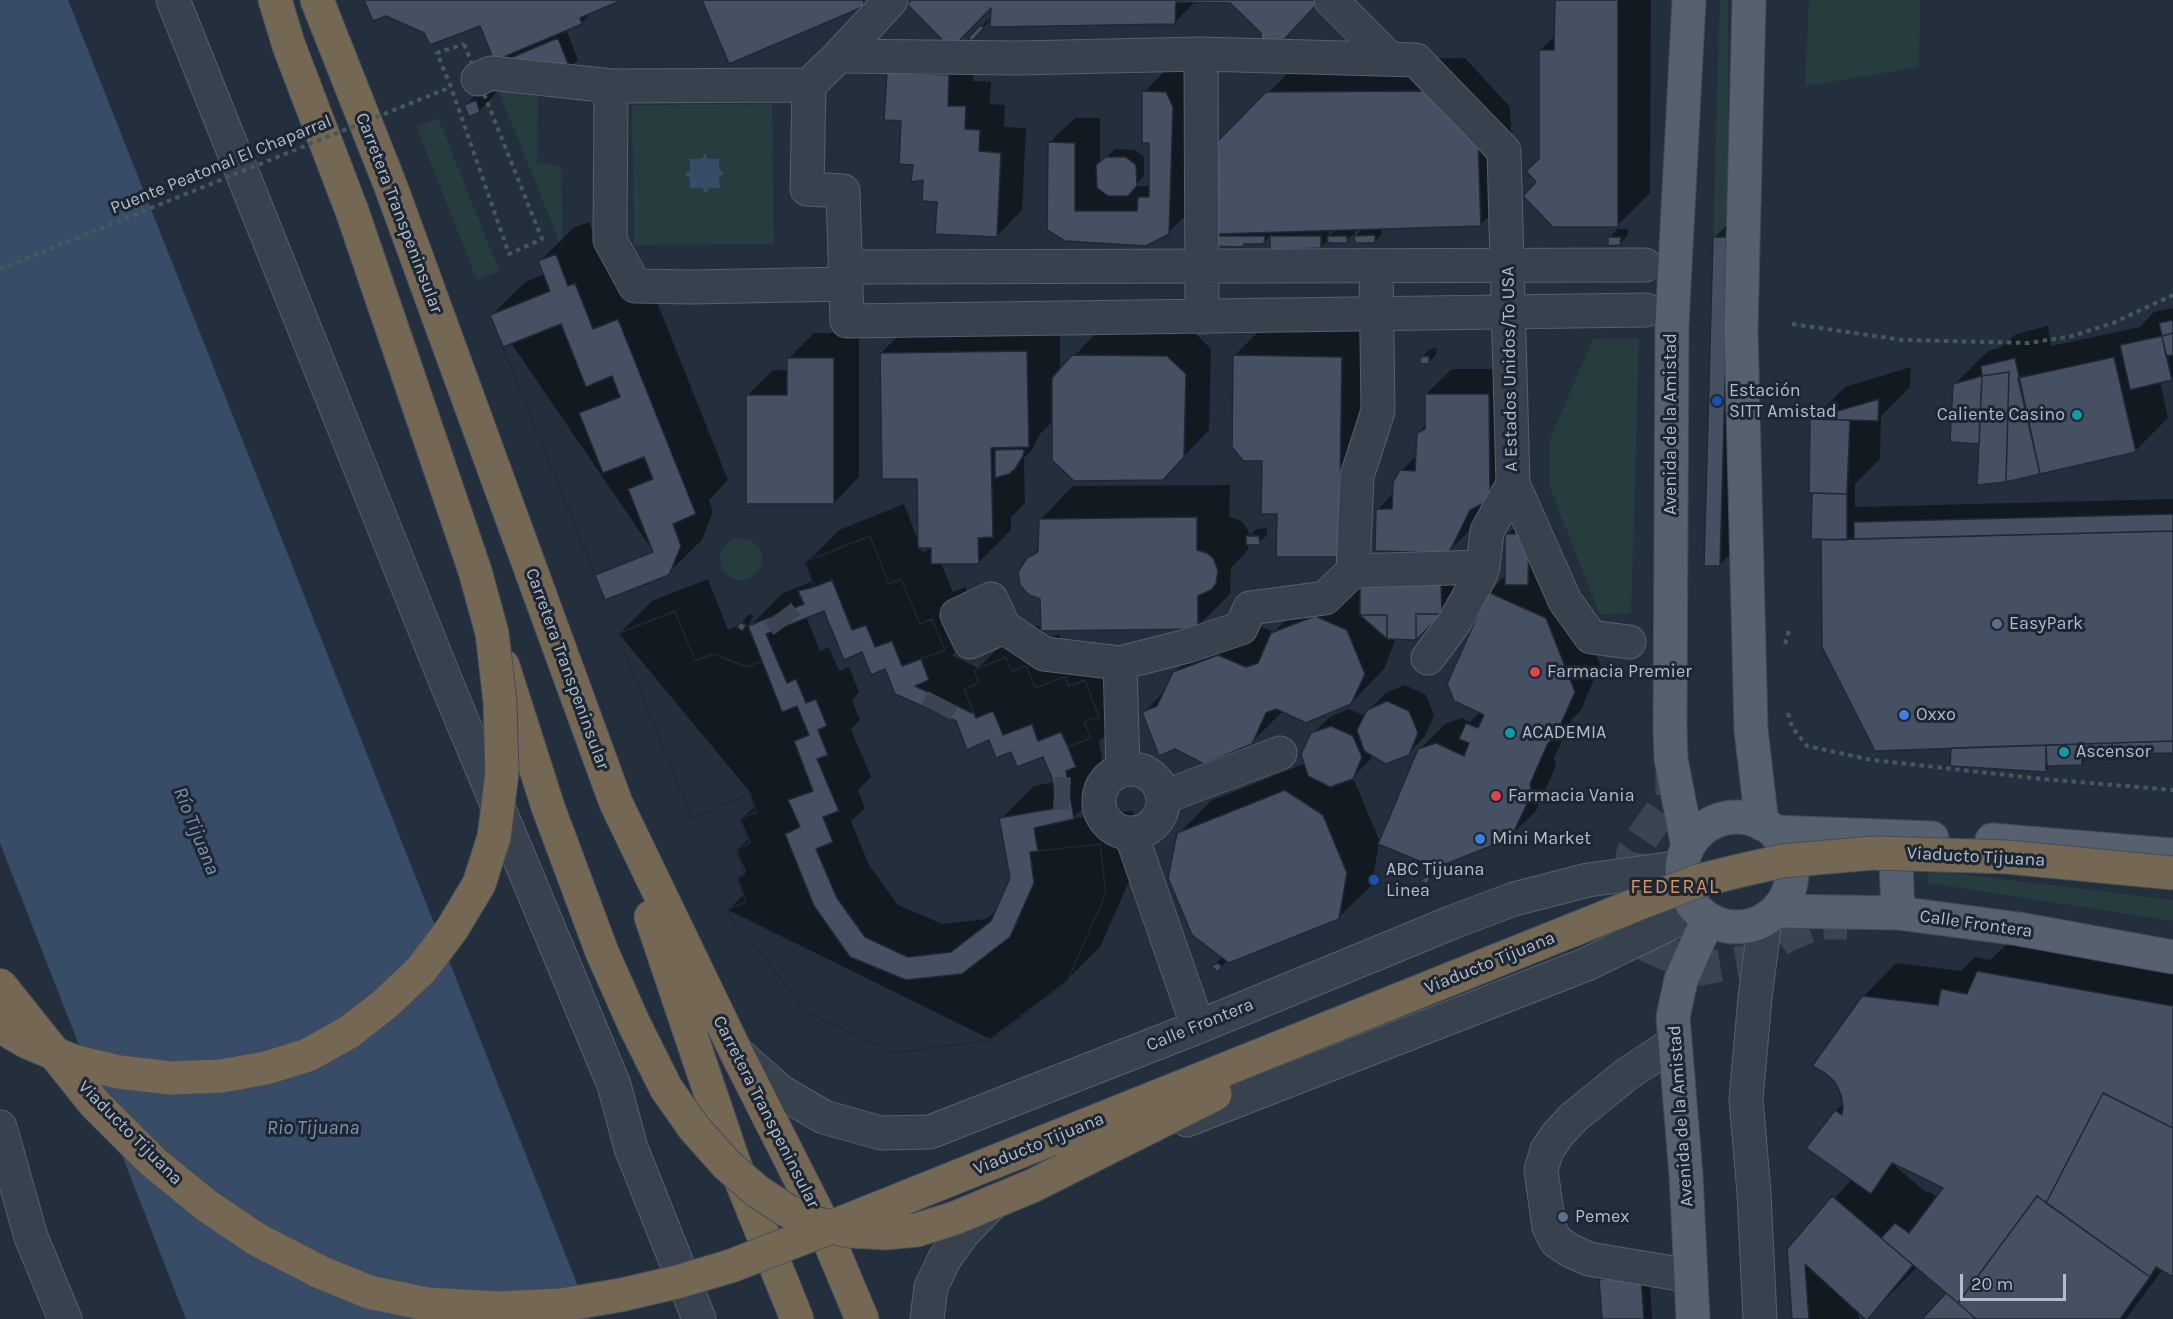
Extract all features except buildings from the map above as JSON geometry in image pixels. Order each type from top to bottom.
[{"type":"highway","points":[[275,0],[289,46],[352,211],[475,571],[492,633],[548,807],[602,952],[666,1088],[694,1128],[727,1165],[758,1191],[786,1210],[815,1223],[848,1231],[886,1233],[917,1230],[955,1218],[1032,1186],[1328,1037]]},
{"type":"highway","name":"Carretera Transpeninsular","points":[[317,0],[391,187],[616,803],[736,1052],[818,1214],[862,1319]]},
{"type":"highway","points":[[0,1026],[27,1042],[73,1061],[119,1072],[171,1078],[221,1076],[266,1068],[308,1054],[349,1032],[385,1004],[421,970],[452,929],[479,884],[494,837],[502,773],[500,702],[492,633]]},
{"type":"highway","points":[[616,803],[624,837],[735,1163],[798,1319]]},
{"type":"highway","name":"Viaducto Tijuana","points":[[0,985],[94,1103],[153,1162],[206,1205],[256,1239],[320,1272],[369,1292],[426,1305],[499,1308],[562,1305],[621,1295],[731,1266],[1698,881],[1782,861],[1874,853],[2169,858]]},
{"type":"highway","name":"Viaducto Tijuana","points":[[553,1319],[628,1309],[737,1280],[970,1186],[1133,1114],[1698,891],[1786,870],[1876,862],[2007,868],[2173,885]]},
{"type":"highway","points":[[0,1006],[40,1036],[76,1056],[119,1072]]},
{"type":"highway","name":"Viaducto Tijuana","points":[[0,1006],[81,1110],[141,1173],[192,1215],[243,1250],[305,1285],[363,1307],[422,1319]]},
{"type":"main road","name":"Avenida de la Amistad","points":[[1685,857],[1671,759],[1670,695],[1672,324],[1689,0]]},
{"type":"main road","points":[[1749,0],[1741,329],[1751,730],[1768,828]]},
{"type":"main road","points":[[1724,817],[1748,818],[1768,828],[1784,844],[1790,857],[1792,872],[1786,900],[1771,916],[1751,926],[1721,925],[1702,914],[1688,897],[1683,883],[1685,857],[1696,834],[1724,817]]},
{"type":"main road","points":[[1768,828],[1895,837],[2007,841],[2169,858]]},
{"type":"main road","points":[[1895,837],[1898,913]]},
{"type":"main road","name":"Calle Frontera","points":[[1771,916],[1898,913],[2019,929],[2173,957]]},
{"type":"main road","name":"Avenida de la Amistad","points":[[1693,1319],[1686,1175],[1672,1017],[1702,914]]},
{"type":"street","points":[[173,0],[446,682],[614,1085],[631,1148],[699,1319]]},
{"type":"street","points":[[891,0],[809,86],[807,189],[843,191],[847,321],[1646,310]]},
{"type":"street","points":[[1332,0],[1390,59]]},
{"type":"street","points":[[839,56],[1017,58],[1201,54],[1390,59]]},
{"type":"street","points":[[1201,54],[1202,317]]},
{"type":"street","name":"A Estados Unidos/To USA","points":[[1390,59],[1416,60],[1504,150],[1513,484],[1565,601],[1591,637],[1629,642]]},
{"type":"street","points":[[464,83],[491,73],[611,86],[809,86]]},
{"type":"street","points":[[611,86],[610,240],[635,286],[692,287],[845,276],[1202,267],[1645,265]]},
{"type":"street","points":[[1353,571],[1357,477],[1378,411],[1376,266]]},
{"type":"street","points":[[1428,658],[1454,623],[1479,578],[1483,567],[1488,531],[1513,484]]},
{"type":"street","points":[[1004,627],[1044,654],[1120,663],[1187,646],[1241,628],[1250,608],[1325,598],[1353,571],[1483,567]]},
{"type":"street","points":[[1120,663],[1123,769]]},
{"type":"street","points":[[1164,797],[1280,753]]},
{"type":"street","points":[[1123,769],[1141,770],[1157,779],[1164,797],[1161,815],[1149,829],[1131,834],[1113,828],[1101,814],[1099,795],[1107,779],[1123,769]]},
{"type":"street","points":[[1131,834],[1198,1027]]},
{"type":"street","name":"Calle Frontera","points":[[736,1052],[781,1092],[824,1117],[881,1133],[930,1132],[1514,899],[1685,857]]},
{"type":"street","points":[[927,1319],[931,1287],[945,1258],[963,1233],[990,1203],[1025,1183],[1587,964],[1702,914]]},
{"type":"street","points":[[1760,1319],[1754,1193],[1746,1099],[1755,998],[1771,916]]},
{"type":"street","points":[[1674,1043],[1627,1074],[1574,1118],[1558,1134],[1547,1150],[1541,1170],[1549,1227],[1556,1241],[1569,1250],[1589,1258],[1691,1276]]},
{"type":"street","points":[[0,1127],[32,1237],[65,1319]]},
{"type":"path","points":[[464,83],[542,239],[509,254],[464,83]]},
{"type":"path","name":"Puente Peatonal El Chaparral","points":[[0,269],[464,83]]},
{"type":"path","points":[[1792,324],[1903,340],[2029,342],[2072,336],[2114,323],[2173,295]]},
{"type":"path","points":[[1784,647],[1790,627]]},
{"type":"path","points":[[1786,708],[1792,727],[1807,746],[1872,760],[2043,779],[2173,790]]},
{"type":"green space","points":[[1720,0],[1728,0],[1729,237],[1713,237]]},
{"type":"green space","points":[[1809,0],[1920,0],[1919,67],[1805,86]]},
{"type":"green space","points":[[497,87],[538,92],[537,163],[561,166],[563,251]]},
{"type":"green space","points":[[772,104],[774,244],[634,245],[632,105]],"holes":[[[701,159],[719,169],[708,188],[691,188],[690,170]]]},
{"type":"green space","points":[[438,118],[499,271],[477,280],[416,126]]},
{"type":"green space","points":[[1593,339],[1639,339],[1631,613],[1600,615],[1550,487],[1550,439]]},
{"type":"green space","points":[[741,538],[756,544],[762,559],[756,574],[741,580],[726,574],[720,559],[726,544]]},
{"type":"green space","points":[[1927,870],[2173,900],[2173,921],[1928,883]]},
{"type":"water","name":"Rio Tijuana","points":[[0,0],[68,0],[591,1319],[186,1319],[0,843]]},
{"type":"water","points":[[705,154],[708,159],[719,159],[719,169],[724,173],[719,177],[720,188],[709,188],[705,193],[702,188],[690,188],[690,178],[685,174],[690,170],[690,159],[701,159]]},
{"type":"tunnel","points":[[778,613],[787,625]]},
{"type":"tunnel","points":[[936,712],[943,699]]},
{"type":"tunnel","points":[[1672,766],[1672,795],[1633,852],[1624,905],[1642,943],[1700,969],[1750,961],[1786,936],[1817,923],[1847,923]]},
{"type":"tunnel","points":[[1054,793],[1070,794]]},
{"type":"place","name":"Estación SITT Amistad","points":[[1717,401]]},
{"type":"place","name":"Caliente Casino","points":[[2077,415]]},
{"type":"place","name":"EasyPark","points":[[1997,624]]},
{"type":"place","name":"Farmacia Premier","points":[[1535,672]]},
{"type":"place","name":"Oxxo","points":[[1904,715]]},
{"type":"place","name":"ACADEMIA","points":[[1510,733]]},
{"type":"place","name":"Ascensor","points":[[2064,752]]},
{"type":"place","name":"Farmacia Vania","points":[[1496,796]]},
{"type":"place","name":"Mini Market","points":[[1480,839]]},
{"type":"place","name":"ABC Tijuana Linea","points":[[1374,880]]},
{"type":"place","name":"Pemex","points":[[1563,1217]]},
{"type":"district","name":"FEDERAL","points":[[1675,887]]},
{"type":"water label","name":"Río Tijuana","points":[[196,831]]}]
